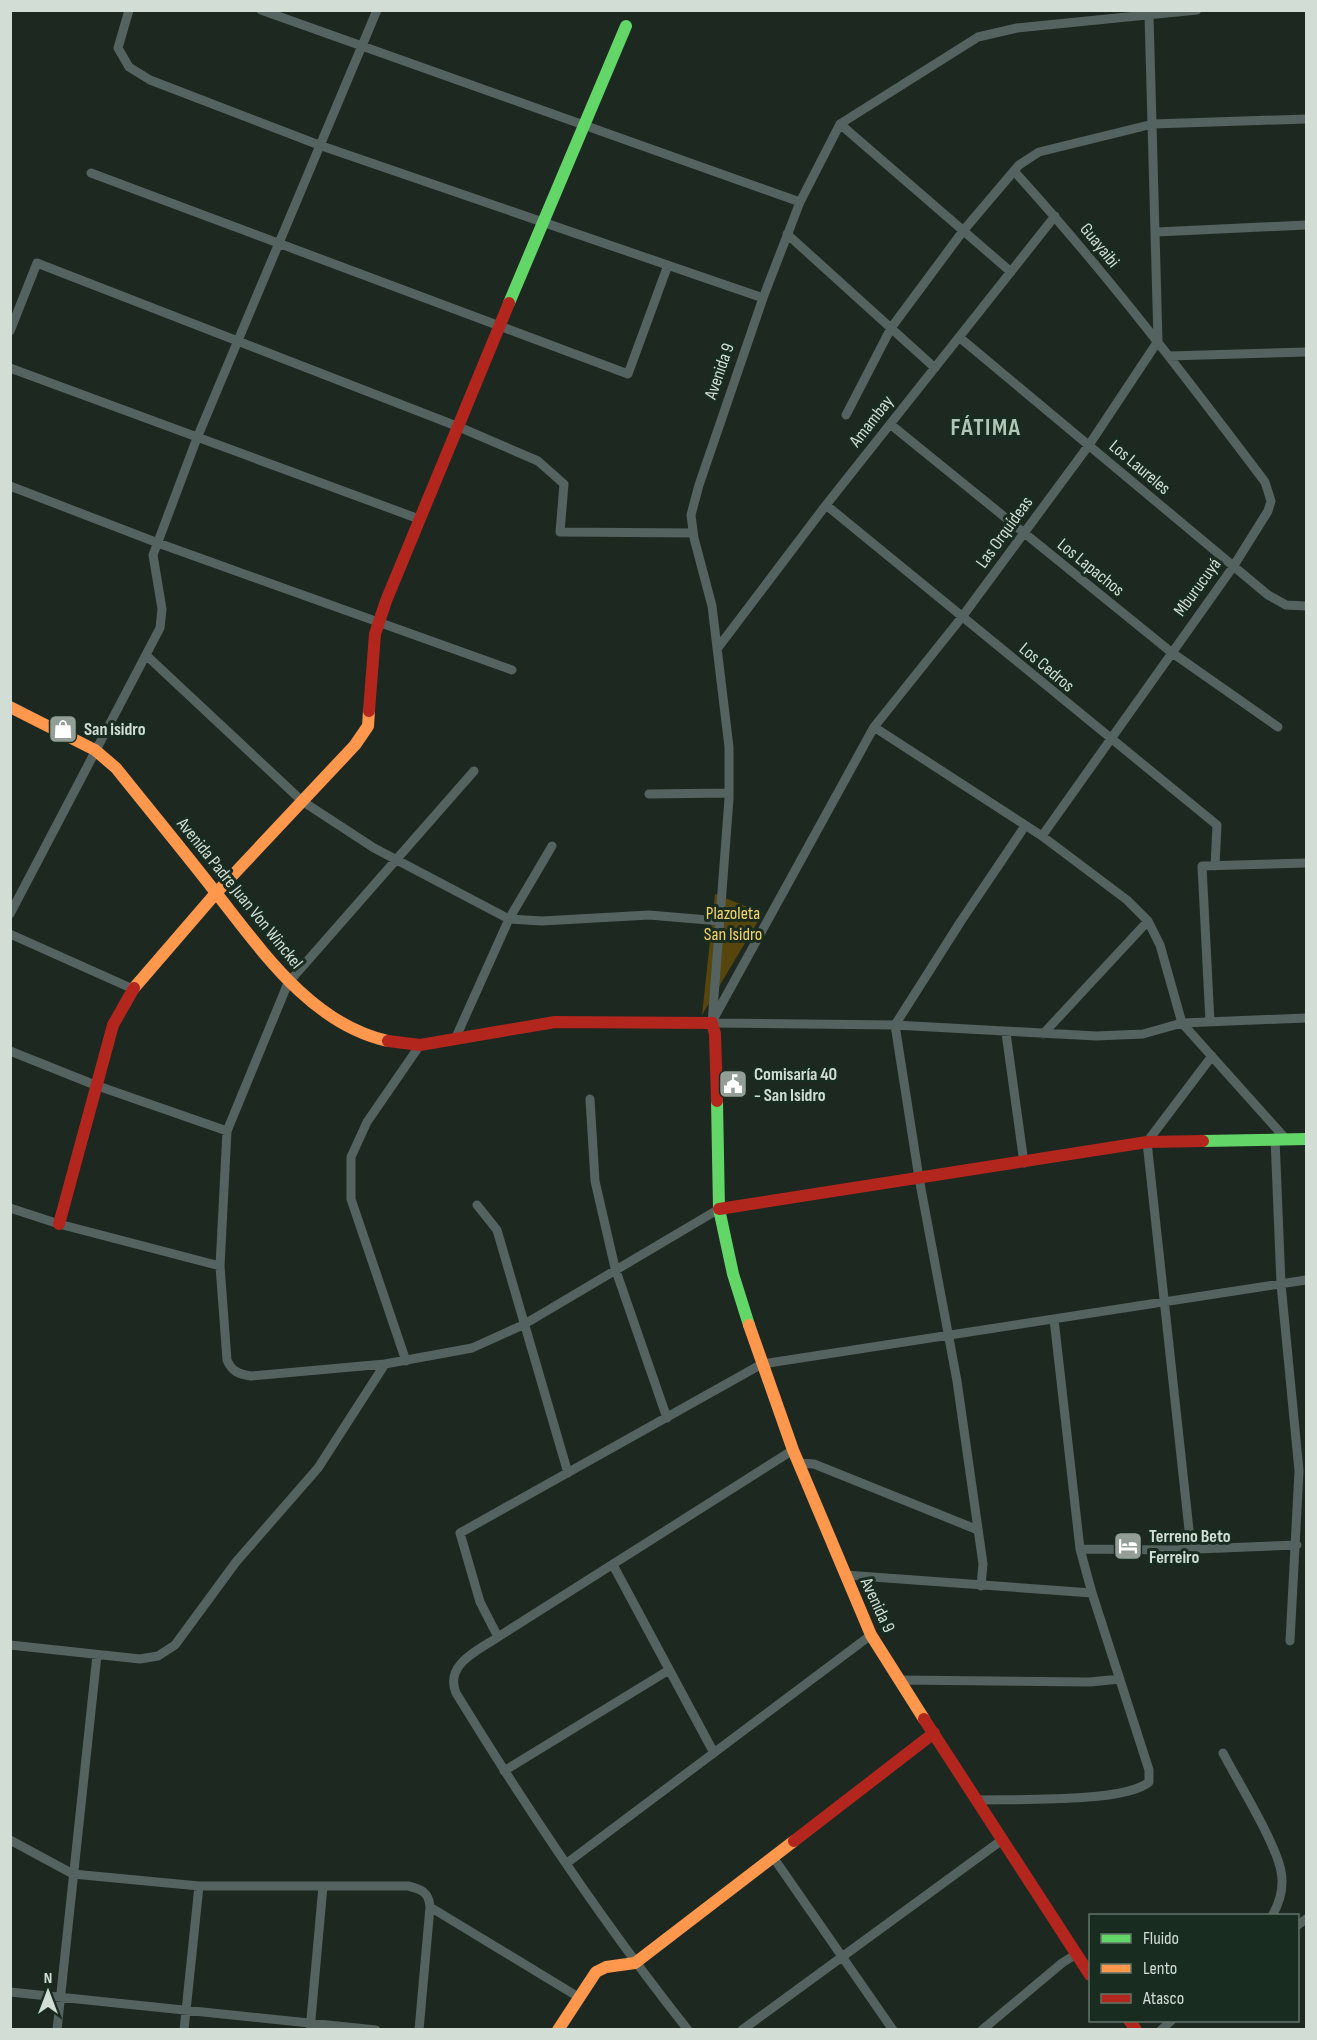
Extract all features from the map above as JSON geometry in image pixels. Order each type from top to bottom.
[{"type":"main road","points":[[59,1224],[113,1025],[133,989],[216,893],[355,745],[368,726],[375,634],[379,621],[582,125],[626,26]]},
{"type":"main road","name":"Avenida Padre Juan Von Winckel","points":[[10,706],[95,750],[116,768],[288,983],[349,1028],[386,1042],[420,1045],[456,1037],[581,1020],[712,1023]]},
{"type":"main road","points":[[712,1023],[716,1034],[719,1209],[1147,1142],[1306,1139]]},
{"type":"main road","name":"Avenida 9","points":[[719,1209],[733,1274],[762,1364],[793,1450],[871,1635],[1089,1974]]},
{"type":"main road","points":[[558,2030],[596,1972],[606,1967],[635,1963],[934,1733]]},
{"type":"street","points":[[129,10],[118,48],[121,57],[129,67],[150,80],[319,145],[763,298]]},
{"type":"street","points":[[261,10],[361,48],[800,202]]},
{"type":"street","points":[[10,914],[95,750],[147,656],[162,618],[153,564],[158,543],[197,438],[377,10]]},
{"type":"street","points":[[1011,272],[840,124],[978,37],[1017,28],[1197,10]]},
{"type":"street","points":[[1149,15],[1157,232],[1158,341]]},
{"type":"street","points":[[846,415],[891,328],[963,231],[1014,171],[1039,152],[1153,124],[1306,119]]},
{"type":"street","name":"Avenida 9","points":[[712,1023],[729,793],[729,747],[712,606],[693,533],[691,515],[699,485],[787,234],[800,202],[840,124]]},
{"type":"street","name":"Guayaibi","points":[[1014,171],[1055,216],[1169,356]]},
{"type":"street","points":[[91,173],[628,374],[668,265]]},
{"type":"street","name":"Amambay","points":[[717,649],[890,424],[1055,216]]},
{"type":"street","points":[[1157,232],[1306,225]]},
{"type":"street","points":[[787,234],[935,368]]},
{"type":"street","points":[[10,330],[37,263],[459,427],[538,461],[564,484],[560,532],[693,533]]},
{"type":"street","name":"Los Laureles","points":[[959,337],[1268,595],[1286,605],[1306,606]]},
{"type":"street","name":"Las Orquídeas","points":[[712,1023],[874,727],[962,617],[1089,445],[1158,341]]},
{"type":"street","points":[[1169,356],[1306,352]]},
{"type":"street","name":"Mburucuyá","points":[[1042,836],[1233,567],[1268,511],[1270,491],[1169,356]]},
{"type":"street","points":[[10,368],[419,519]]},
{"type":"street","name":"Los Lapachos","points":[[890,424],[1171,652],[1278,728]]},
{"type":"street","points":[[10,486],[158,543],[512,670]]},
{"type":"street","name":"Los Cedros","points":[[826,506],[1109,740],[1217,825],[1215,866]]},
{"type":"street","points":[[147,656],[302,801],[396,860],[509,919],[543,921],[649,915],[720,921]]},
{"type":"street","points":[[874,727],[1042,836],[1127,900],[1148,921],[1160,945],[1182,1023],[1280,1138],[1281,1284],[1299,1471],[1297,1545],[1290,1641]]},
{"type":"street","points":[[474,771],[288,983],[228,1131],[220,1266],[227,1360],[230,1368],[240,1374],[251,1376],[385,1364],[472,1348],[523,1325],[615,1268],[719,1209]]},
{"type":"street","points":[[649,794],[729,793]]},
{"type":"street","points":[[981,1586],[983,1564],[957,1381],[919,1178],[896,1025],[1025,826]]},
{"type":"street","points":[[456,1037],[509,919],[552,846]]},
{"type":"street","points":[[1210,1022],[1202,866],[1306,863]]},
{"type":"street","points":[[1043,1034],[1148,921]]},
{"type":"street","points":[[10,934],[133,989]]},
{"type":"street","points":[[712,1023],[896,1025],[1043,1034],[1143,1034],[1182,1023],[1306,1018]]},
{"type":"street","points":[[1006,1032],[1024,1162]]},
{"type":"street","points":[[406,1361],[351,1199],[351,1157],[367,1122],[420,1045]]},
{"type":"street","points":[[10,1050],[95,1085],[228,1131]]},
{"type":"street","points":[[1191,1548],[1147,1142],[1212,1056]]},
{"type":"street","points":[[591,1099],[595,1181],[615,1268],[667,1418]]},
{"type":"street","points":[[477,1206],[497,1230],[568,1473]]},
{"type":"street","points":[[10,1208],[59,1224],[220,1266]]},
{"type":"street","points":[[498,1637],[480,1602],[460,1533],[762,1364],[1164,1300],[1306,1280]]},
{"type":"street","points":[[976,1800],[1100,1796],[1142,1788],[1149,1782],[1149,1770],[1080,1549],[1054,1319]]},
{"type":"street","points":[[10,1645],[140,1659],[158,1656],[176,1645],[236,1562],[318,1468],[385,1364]]},
{"type":"street","points":[[685,2028],[635,1963],[504,1771],[453,1685],[455,1671],[460,1663],[498,1637],[793,1450]]},
{"type":"street","points":[[799,1464],[814,1464],[978,1530]]},
{"type":"street","points":[[1080,1549],[1297,1545]]},
{"type":"street","points":[[612,1565],[714,1753]]},
{"type":"street","points":[[845,1575],[1092,1593]]},
{"type":"street","points":[[567,1863],[871,1635]]},
{"type":"street","points":[[57,2030],[97,1655]]},
{"type":"street","points":[[504,1771],[669,1670]]},
{"type":"street","points":[[898,1680],[1090,1682],[1120,1679]]},
{"type":"street","points":[[1223,1753],[1275,1853],[1281,1871],[1281,1892],[1273,1914]]},
{"type":"street","points":[[10,1840],[73,1874],[199,1886],[408,1886],[420,1888],[426,1893],[430,1907],[419,2030]]},
{"type":"street","points":[[742,2030],[1002,1840]]},
{"type":"street","points":[[773,1857],[893,2030]]},
{"type":"street","points":[[184,2030],[199,1886]]},
{"type":"street","points":[[311,2025],[323,1886]]},
{"type":"street","points":[[430,1907],[580,1998]]},
{"type":"street","points":[[982,2030],[1062,1963],[1075,1955]]},
{"type":"street","points":[[10,1992],[376,2030]]},
{"type":"green space","name":"Plazoleta San Isidro","points":[[715,894],[763,913],[702,1015]]},
{"type":"traffic: fast","points":[[509,303],[626,26]]},
{"type":"traffic: fast","points":[[717,1101],[719,1209],[733,1274],[749,1325]]},
{"type":"traffic: fast","points":[[1203,1141],[1306,1139]]},
{"type":"traffic: slow","points":[[10,707],[95,750],[116,768],[268,959],[289,981],[334,1018],[360,1032],[388,1041]]},
{"type":"traffic: slow","points":[[134,988],[216,893],[355,745],[368,726],[369,711]]},
{"type":"traffic: slow","points":[[749,1325],[793,1450],[871,1635],[924,1719]]},
{"type":"traffic: slow","points":[[558,2030],[596,1972],[606,1967],[635,1963],[794,1841]]},
{"type":"traffic: jam","points":[[369,711],[375,634],[386,601],[509,303]]},
{"type":"traffic: jam","points":[[59,1224],[113,1025],[134,988]]},
{"type":"traffic: jam","points":[[388,1041],[420,1045],[555,1022],[712,1023],[715,1034],[717,1101]]},
{"type":"traffic: jam","points":[[719,1209],[1147,1142],[1203,1141]]},
{"type":"traffic: jam","points":[[924,1719],[1089,1973]]},
{"type":"traffic: jam","points":[[794,1841],[934,1733]]},
{"type":"traffic: jam","points":[[1130,2022],[1136,2030]]},
{"type":"place","name":"San isidro","points":[[63,729]]},
{"type":"place","name":"Comisaría 40 - San Isidro","points":[[733,1084]]},
{"type":"place","name":"Terreno Beto Ferreiro","points":[[1128,1546]]},
{"type":"district","name":"FÁTIMA","points":[[986,427]]}]
